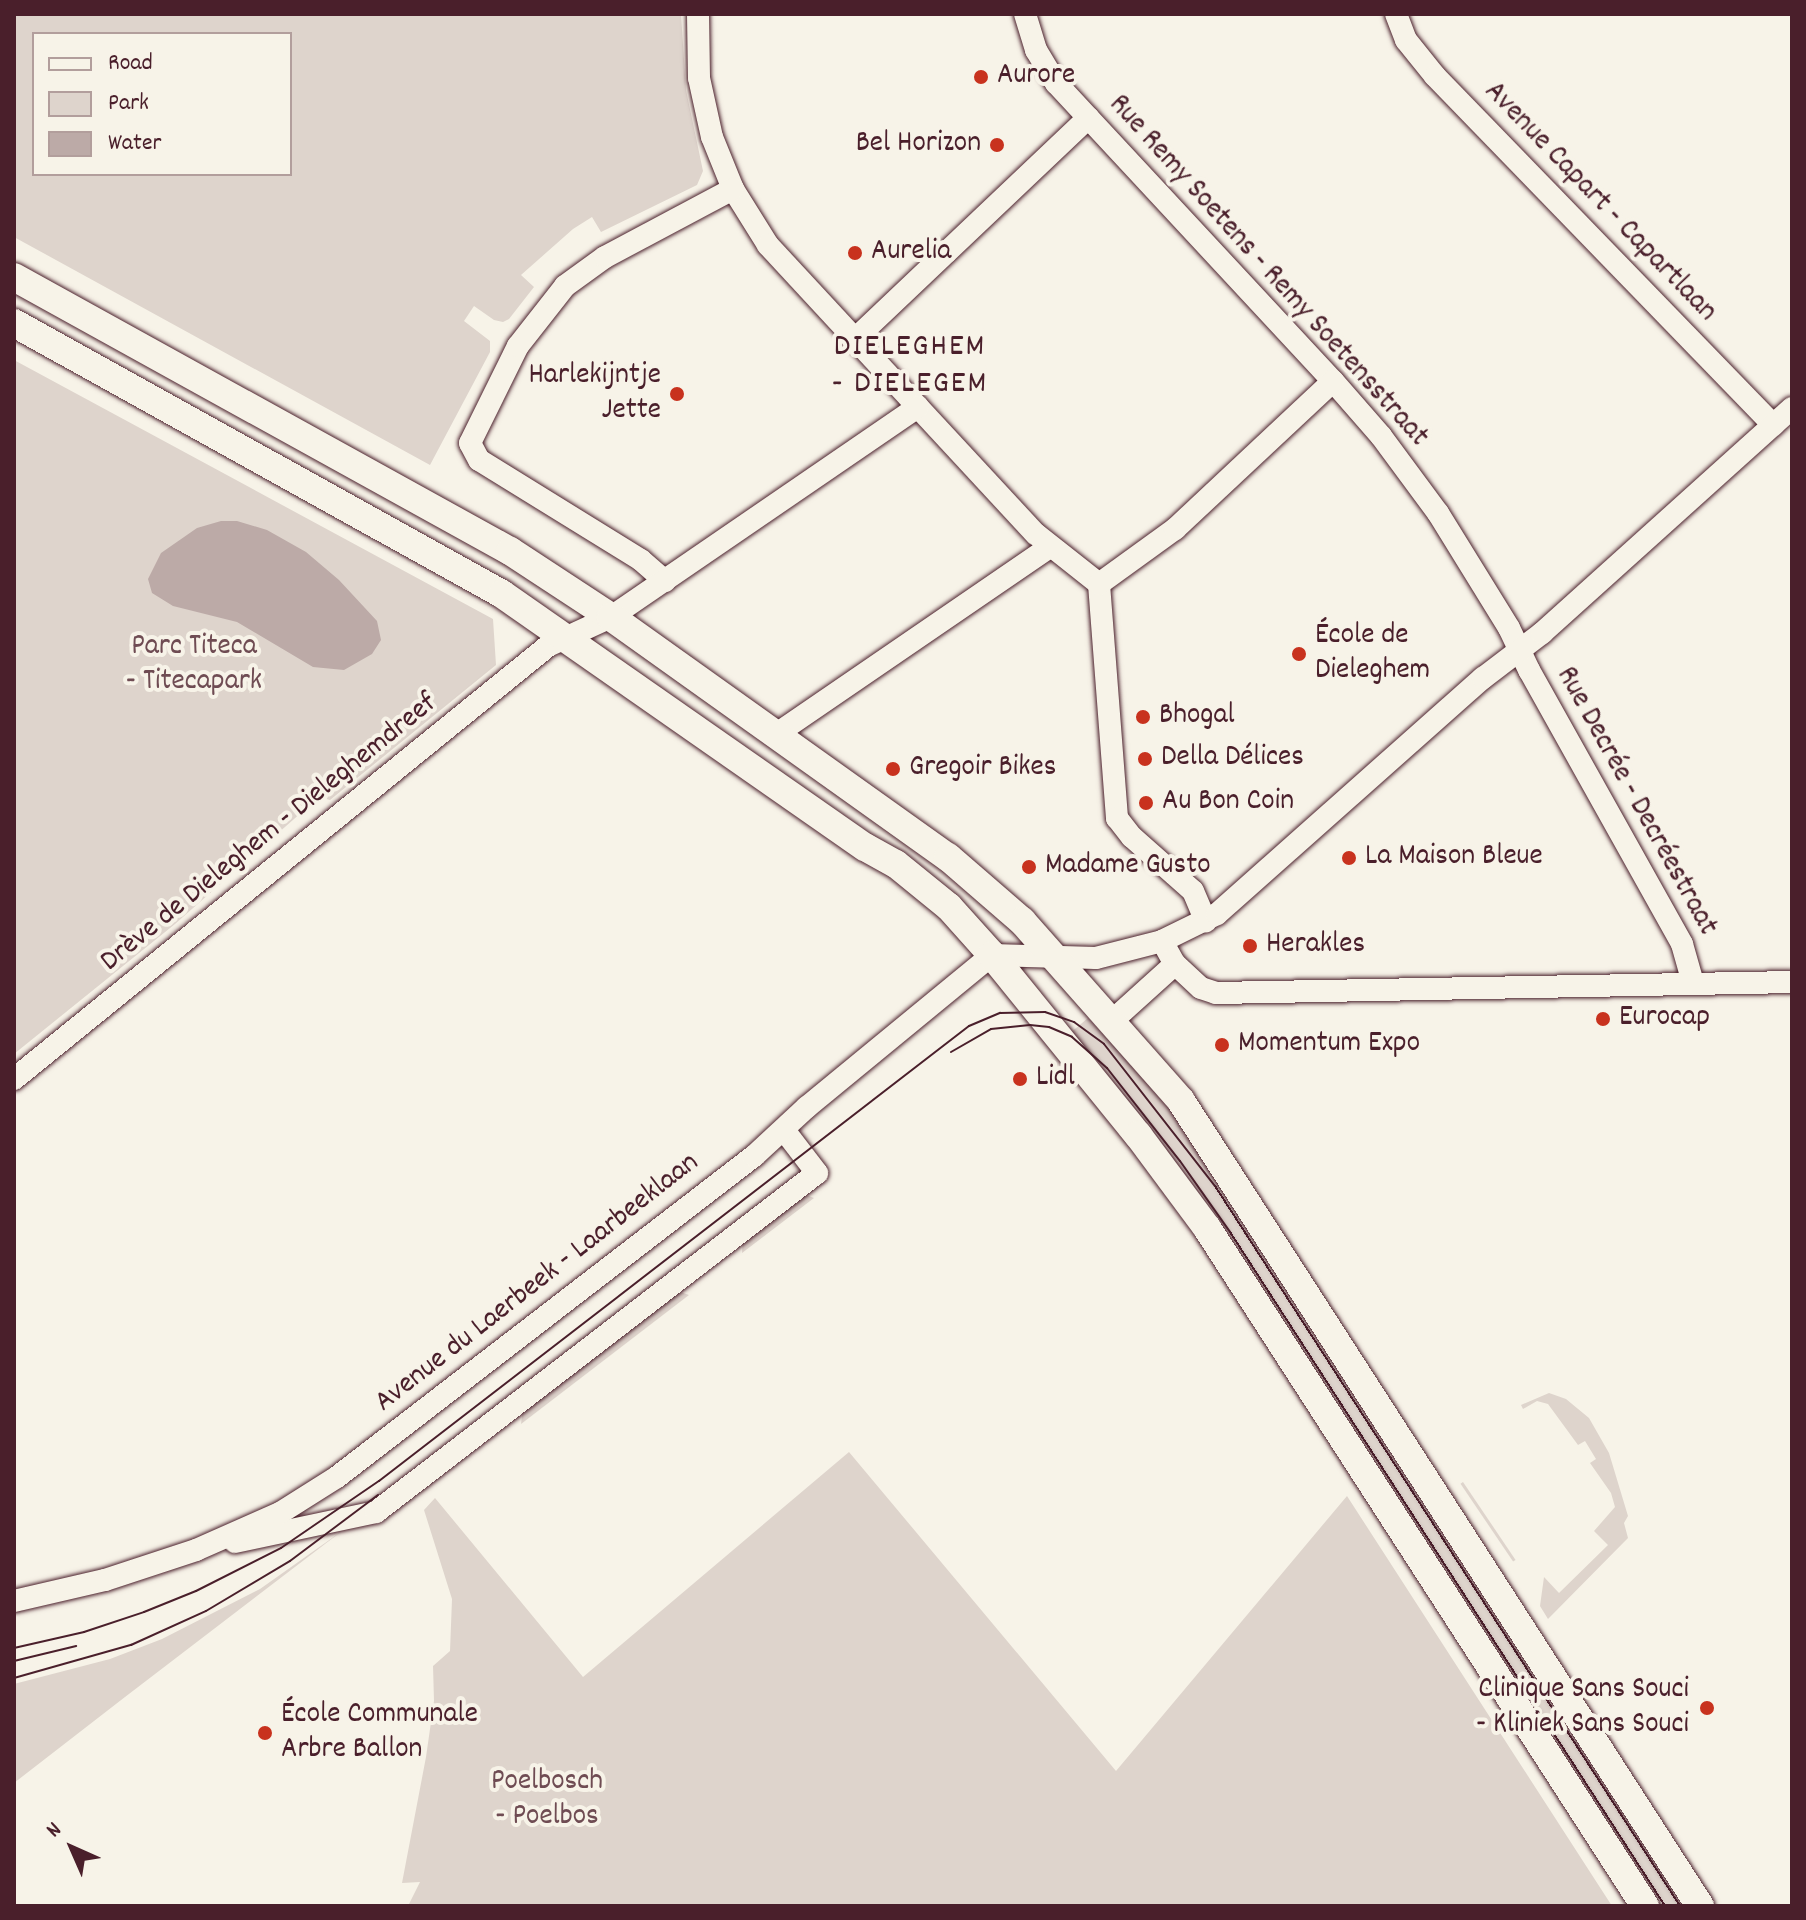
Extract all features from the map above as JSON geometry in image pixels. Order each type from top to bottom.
[{"type":"main road","points":[[14,277],[455,519],[611,617],[983,884],[1055,957],[1181,1101],[1700,1906]]},
{"type":"main road","points":[[14,323],[460,569],[565,637],[927,887],[992,955],[1138,1135],[1207,1228],[1645,1906]]},
{"type":"street","points":[[698,14],[698,57],[712,137],[733,189],[768,245],[1050,547],[1099,584],[1117,818],[1132,837],[1193,891],[1206,921]]},
{"type":"street","name":"Rue Remy Soetens - Remy Soetensstraat","points":[[1025,14],[1046,67],[1088,118],[1381,436],[1438,513],[1521,650]]},
{"type":"street","name":"Avenue Capart - Capartlaan","points":[[1396,14],[1406,40],[1435,76],[1773,425]]},
{"type":"street","points":[[854,340],[1088,118]]},
{"type":"street","points":[[665,581],[641,560],[479,460],[470,443],[518,346],[565,286],[605,257],[733,189]]},
{"type":"street","points":[[1099,584],[1175,529],[1333,381]]},
{"type":"street","name":"Drève de Dieleghem - Dieleghemdreef","points":[[14,1079],[548,646],[611,617],[918,407]]},
{"type":"street","points":[[992,955],[1096,958],[1162,941],[1206,921],[1264,875],[1483,678],[1521,650],[1792,408]]},
{"type":"street","points":[[775,735],[1050,547]]},
{"type":"street","name":"Rue Decrée - Decréestraat","points":[[1521,650],[1682,944],[1693,983]]},
{"type":"street","points":[[1162,941],[1175,964],[1201,988],[1216,993],[1792,982]]},
{"type":"street","name":"Avenue du Laerbeek - Laarbeeklaan","points":[[14,1601],[105,1580],[196,1550],[280,1513],[337,1477],[784,1130],[992,955]]},
{"type":"street","points":[[1112,1021],[1175,964]]},
{"type":"street","points":[[196,1550],[376,1512],[817,1173],[784,1130]]},
{"type":"green space","points":[[14,14],[681,14],[686,90],[703,171],[697,185],[601,232],[592,217],[573,229],[521,275],[534,287],[509,319],[503,322],[494,320],[474,306],[464,321],[490,341],[490,352],[430,465],[14,237]]},
{"type":"green space","name":"Parc Titeca - Titecapark","points":[[14,360],[493,619],[496,665],[330,800],[319,797],[175,924],[14,1054]]},
{"type":"green space","points":[[1088,1018],[1172,1108],[1686,1906],[1659,1906],[1263,1291],[1069,1034]]},
{"type":"green space","points":[[806,1195],[814,1198],[742,1253],[743,1238]]},
{"type":"green space","points":[[675,1290],[689,1295],[521,1424],[523,1408]]},
{"type":"green space","points":[[1549,1393],[1566,1399],[1589,1418],[1609,1453],[1628,1516],[1624,1523],[1628,1538],[1548,1619],[1540,1606],[1544,1577],[1559,1593],[1608,1545],[1594,1531],[1615,1507],[1611,1493],[1590,1463],[1596,1459],[1585,1441],[1578,1445],[1548,1404],[1537,1401],[1523,1409],[1521,1405]]},
{"type":"green space","name":"Poelbosch - Poelbos","points":[[849,1452],[1116,1771],[1347,1496],[1612,1906],[408,1906],[420,1882],[402,1883],[434,1701],[433,1666],[450,1651],[452,1599],[424,1510],[435,1498],[583,1677]]},
{"type":"green space","points":[[1463,1482],[1516,1560],[1513,1562],[1461,1484]]},
{"type":"green space","points":[[342,1531],[14,1783],[14,1684],[110,1659],[162,1639],[260,1589]]},
{"type":"water","points":[[221,521],[237,521],[267,530],[306,552],[339,580],[377,621],[381,640],[372,654],[344,670],[313,667],[237,622],[173,606],[152,593],[148,579],[161,553],[197,528]]},
{"type":"tram line","points":[[14,1648],[84,1632],[144,1612],[196,1591],[281,1548],[379,1481],[969,1026],[1000,1013],[1045,1012],[1074,1022],[1104,1044],[1215,1186],[1680,1906]]},
{"type":"tram line","points":[[951,1052],[991,1029],[1030,1025],[1049,1027],[1072,1037],[1107,1068],[1180,1161],[1230,1232],[1665,1906]]},
{"type":"tram line","points":[[14,1678],[131,1645],[206,1611],[290,1561],[378,1495]]},
{"type":"tram line","points":[[14,1661],[76,1646]]},
{"type":"place","name":"Aurore","points":[[981,77]]},
{"type":"place","name":"Bel Horizon","points":[[997,145]]},
{"type":"place","name":"Aurelia","points":[[855,253]]},
{"type":"place","name":"Harlekijntje Jette","points":[[677,394]]},
{"type":"place","name":"École de Dieleghem","points":[[1299,654]]},
{"type":"place","name":"Bhogal","points":[[1143,717]]},
{"type":"place","name":"Della Délices","points":[[1145,759]]},
{"type":"place","name":"Gregoir Bikes","points":[[893,769]]},
{"type":"place","name":"Au Bon Coin","points":[[1146,803]]},
{"type":"place","name":"La Maison Bleue","points":[[1349,858]]},
{"type":"place","name":"Madame Gusto","points":[[1029,867]]},
{"type":"place","name":"Herakles","points":[[1250,946]]},
{"type":"place","name":"Eurocap","points":[[1603,1019]]},
{"type":"place","name":"Momentum Expo","points":[[1222,1045]]},
{"type":"place","name":"Lidl","points":[[1020,1079]]},
{"type":"place","name":"Clinique Sans Souci - Kliniek Sans Souci","points":[[1707,1708]]},
{"type":"place","name":"École Communale Arbre Ballon","points":[[265,1733]]},
{"type":"district","name":"DIELEGHEM - DIELEGEM","points":[[910,368]]}]
